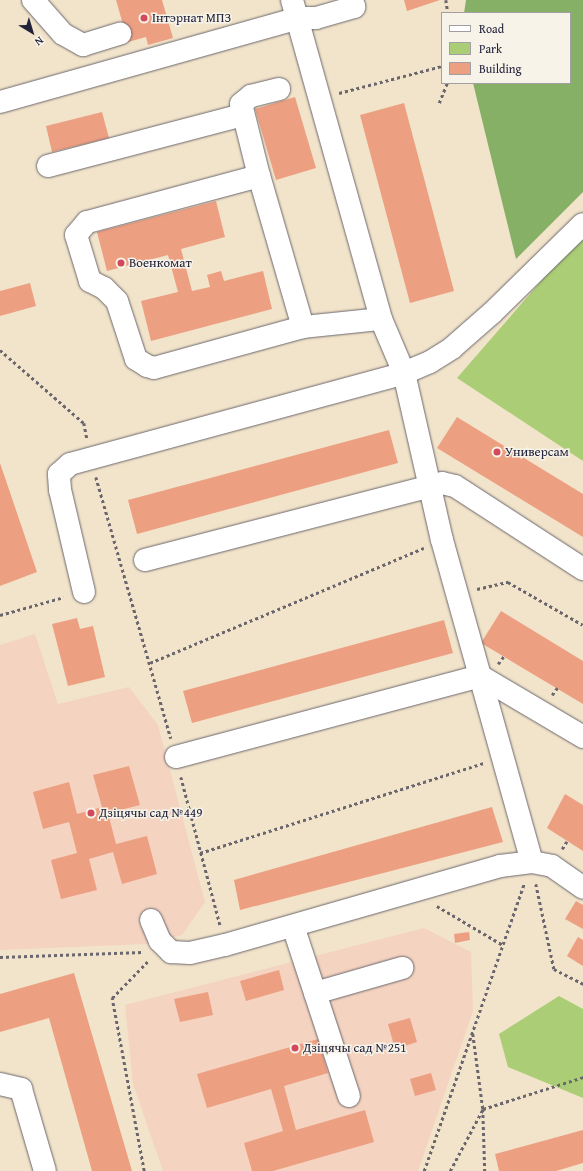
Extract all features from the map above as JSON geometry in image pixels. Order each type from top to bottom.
[{"type":"lane","points":[[33,0],[63,34],[83,45],[120,34]]},
{"type":"lane","points":[[0,102],[295,9],[316,18],[354,7],[352,0]]},
{"type":"lane","points":[[295,9],[381,319],[404,373],[431,485],[442,540],[532,862]]},
{"type":"lane","points":[[279,88],[245,99],[241,104],[259,176],[303,327]]},
{"type":"lane","points":[[48,166],[243,115]]},
{"type":"lane","points":[[259,176],[87,222],[76,235],[86,272],[90,280],[104,288],[117,301],[136,359],[146,366],[154,368],[303,327],[381,319]]},
{"type":"lane","points":[[84,592],[60,490],[59,474],[70,464],[404,373],[430,362],[452,348],[583,224]]},
{"type":"lane","points":[[145,560],[442,483],[455,486],[583,569]]},
{"type":"lane","points":[[176,757],[480,676],[583,737]]},
{"type":"lane","points":[[151,920],[164,952],[190,953],[293,926],[500,866],[532,862],[552,866],[583,888]]},
{"type":"lane","points":[[293,926],[349,1096]]},
{"type":"lane","points":[[315,993],[402,968]]},
{"type":"lane","points":[[0,1084],[21,1089],[45,1171]]},
{"type":"path","points":[[446,0],[448,12]]},
{"type":"path","points":[[319,97],[441,66]]},
{"type":"path","points":[[439,103],[447,84]]},
{"type":"path","points":[[0,350],[84,423],[91,458],[176,757],[225,945]]},
{"type":"path","points":[[150,663],[442,540]]},
{"type":"path","points":[[457,594],[508,582],[583,625]]},
{"type":"path","points":[[0,615],[84,592]]},
{"type":"path","points":[[200,853],[503,757]]},
{"type":"path","points":[[424,1171],[532,862]]},
{"type":"path","points":[[532,862],[554,969],[583,984]]},
{"type":"path","points":[[413,892],[503,945]]},
{"type":"path","points":[[0,957],[164,952]]},
{"type":"path","points":[[144,1171],[112,998],[164,952]]},
{"type":"path","points":[[473,1034],[483,1109],[485,1171]]},
{"type":"path","points":[[450,1171],[483,1109],[583,1078]]},
{"type":"shaded area","name":"Дзіцячы сад №449","points":[[35,634],[58,704],[129,687],[158,725],[205,902],[182,935],[146,944],[0,950],[0,645]]},
{"type":"shaded area","name":"Дзіцячы сад №251","points":[[424,928],[471,952],[473,1011],[418,1171],[163,1171],[133,1084],[125,1005]]},
{"type":"green space","points":[[466,0],[583,0],[583,192],[516,259],[473,84],[571,84],[571,12],[464,12]]},
{"type":"green space","points":[[583,233],[583,461],[457,378]]},
{"type":"green space","points":[[559,996],[583,1009],[583,1098],[508,1067],[499,1034]]},
{"type":"building","name":"Інтэрнат МПЗ","points":[[116,0],[162,0],[173,38],[148,45],[146,37],[128,42]]},
{"type":"building","points":[[404,0],[440,0],[407,11]]},
{"type":"building","points":[[295,97],[316,168],[276,180],[255,109]]},
{"type":"building","points":[[404,103],[454,291],[410,303],[360,115]]},
{"type":"building","points":[[102,112],[109,138],[52,152],[46,126]]},
{"type":"building","name":"Военкомат","points":[[216,201],[225,237],[181,249],[192,291],[210,287],[207,275],[221,271],[224,281],[263,271],[272,309],[151,341],[141,301],[178,292],[168,255],[107,271],[97,232]]},
{"type":"building","points":[[30,283],[36,306],[0,316],[0,291]]},
{"type":"building","points":[[457,417],[583,494],[583,537],[437,448]]},
{"type":"building","points":[[389,430],[398,463],[137,534],[128,500]]},
{"type":"building","points":[[0,463],[37,572],[0,586]]},
{"type":"building","points":[[501,611],[583,661],[583,704],[481,643]]},
{"type":"building","points":[[77,618],[80,629],[93,626],[105,677],[68,686],[52,624]]},
{"type":"building","points":[[444,620],[453,653],[192,723],[183,691]]},
{"type":"building","points":[[129,766],[140,805],[108,813],[116,844],[147,836],[157,874],[122,884],[113,852],[89,859],[97,890],[61,899],[51,860],[77,853],[69,822],[43,829],[33,792],[69,782],[77,814],[102,807],[93,775]]},
{"type":"building","points":[[565,794],[583,805],[583,851],[547,828]]},
{"type":"building","points":[[492,807],[503,842],[240,910],[234,880]]},
{"type":"building","points":[[576,901],[583,905],[583,929],[565,919]]},
{"type":"building","points":[[469,932],[470,940],[455,943],[454,934]]},
{"type":"building","points":[[578,937],[583,940],[583,966],[567,956]]},
{"type":"building","points":[[279,970],[284,990],[246,1001],[240,981]]},
{"type":"building","points":[[74,973],[132,1171],[92,1171],[49,1018],[0,1032],[0,994]]},
{"type":"building","points":[[208,992],[213,1015],[180,1022],[174,999]]},
{"type":"building","points":[[410,1018],[417,1042],[395,1049],[388,1024]]},
{"type":"building","points":[[318,1039],[328,1073],[284,1086],[296,1130],[365,1110],[374,1142],[273,1171],[252,1171],[244,1143],[283,1131],[271,1089],[207,1108],[197,1074]]},
{"type":"building","points":[[431,1073],[436,1090],[415,1096],[410,1079]]},
{"type":"building","points":[[583,1130],[583,1163],[556,1171],[499,1171],[495,1154]]},
{"type":"place","name":"Інтэрнат МПЗ","points":[[144,18]]},
{"type":"place","name":"Военкомат","points":[[121,263]]},
{"type":"place","name":"Универсам","points":[[497,452]]},
{"type":"place","name":"Дзіцячы сад №449","points":[[91,813]]},
{"type":"place","name":"Дзіцячы сад №251","points":[[295,1048]]}]
